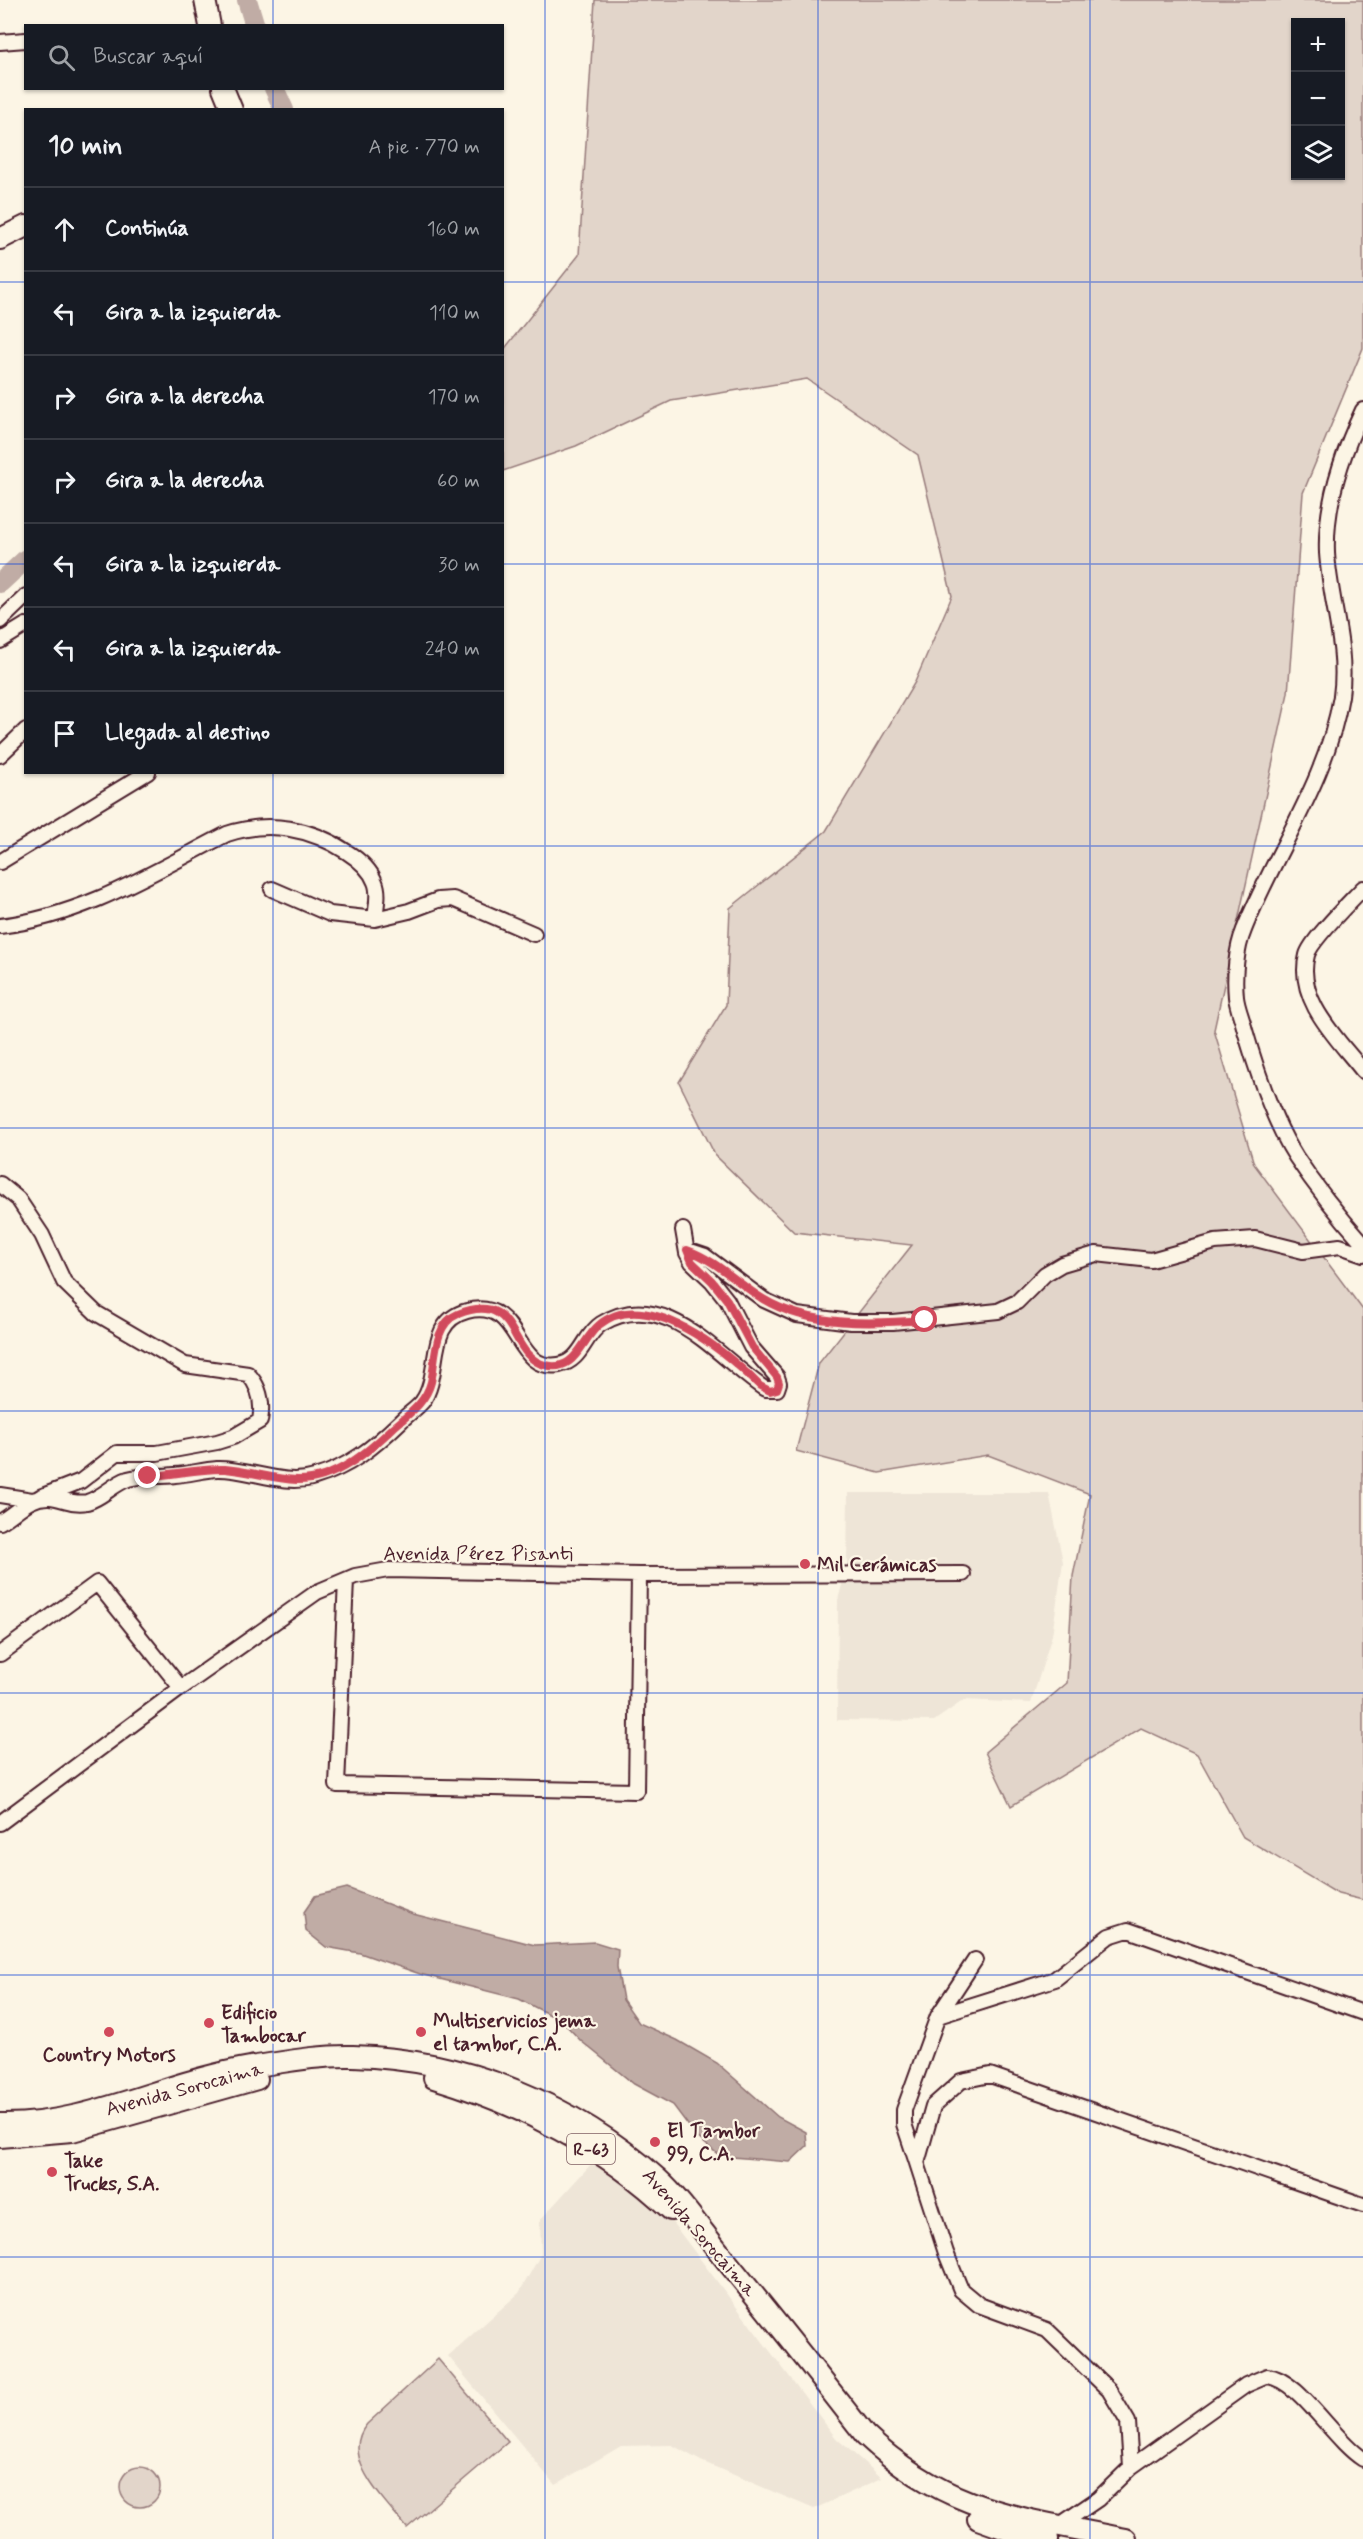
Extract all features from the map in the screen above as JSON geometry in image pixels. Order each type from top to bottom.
[{"type":"main road","points":[[205,0],[210,24]]},
{"type":"main road","points":[[224,90],[231,108]]},
{"type":"main road","points":[[0,239],[24,227]]},
{"type":"main road","name":"Avenida Sorocaima","points":[[0,2124],[65,2118],[221,2073],[313,2063],[352,2056],[400,2061],[449,2070],[501,2084],[546,2102],[598,2134],[660,2181],[698,2224],[861,2438],[943,2492],[1051,2534],[1126,2539]]},
{"type":"main road","name":"Avenida Sorocaima","points":[[0,2137],[72,2131],[313,2063]]},
{"type":"street","points":[[0,42],[24,40]]},
{"type":"street","points":[[1363,410],[1343,452],[1332,496],[1327,552],[1344,655],[1341,696],[1329,747],[1295,826],[1243,932],[1237,964],[1236,997],[1258,1075],[1295,1155],[1335,1211],[1363,1243]]},
{"type":"street","points":[[0,621],[24,598]]},
{"type":"street","points":[[0,641],[24,626]]},
{"type":"street","points":[[0,755],[24,732]]},
{"type":"street","points":[[0,862],[145,774]]},
{"type":"street","points":[[0,926],[50,918],[94,902],[227,834],[251,828],[284,827],[316,834],[363,864],[375,883],[378,896],[375,919]]},
{"type":"street","points":[[1363,888],[1307,954],[1306,975],[1309,993],[1319,1016],[1363,1071]]},
{"type":"street","points":[[272,889],[330,914],[375,919],[409,911],[438,900],[453,899],[534,934]]},
{"type":"street","points":[[0,1185],[18,1199],[42,1235],[64,1282],[96,1313],[185,1365],[248,1374],[253,1380],[261,1404],[260,1421],[232,1437],[157,1453],[117,1453],[81,1481],[33,1500],[0,1522]]},
{"type":"street","points":[[0,1495],[33,1500],[49,1497],[85,1502],[126,1480],[217,1469],[300,1480],[336,1471],[374,1446],[421,1403],[431,1383],[443,1326],[450,1318],[468,1311],[491,1309],[516,1333],[528,1355],[547,1366],[568,1363],[576,1356],[598,1326],[605,1322],[627,1315],[653,1315],[672,1322],[707,1341],[765,1389],[777,1389],[779,1383],[777,1377],[752,1347],[727,1300],[712,1281],[692,1262],[683,1230]]},
{"type":"street","points":[[687,1250],[705,1256],[764,1300],[797,1314],[851,1322],[893,1323],[998,1311],[1017,1302],[1045,1274],[1062,1264],[1096,1254],[1151,1260],[1215,1242],[1255,1239],[1304,1251],[1340,1246],[1363,1254]]},
{"type":"street","name":"Avenida Pérez Pisanti","points":[[0,1823],[181,1688],[317,1592],[346,1580],[388,1570],[639,1575],[963,1574]]},
{"type":"street","points":[[346,1580],[337,1785],[636,1791],[639,1575]]},
{"type":"street","points":[[0,1654],[97,1583],[181,1688]]},
{"type":"street","points":[[938,2016],[1055,1979],[1109,1936],[1128,1930],[1363,2013]]},
{"type":"street","points":[[975,1960],[938,2016],[904,2110],[904,2124],[961,2290],[979,2305],[1047,2330],[1109,2390],[1128,2422],[1131,2467]]},
{"type":"street","points":[[917,2163],[933,2106],[961,2081],[990,2075],[1363,2205]]},
{"type":"street","points":[[1051,2534],[1098,2499],[1131,2467],[1246,2385],[1267,2376],[1285,2381],[1307,2401],[1349,2450],[1363,2459]]},
{"type":"shaded area","points":[[595,0],[1363,0],[1363,348],[1303,493],[1288,693],[1214,1030],[1254,1164],[1363,1310],[1363,1900],[1338,1894],[1243,1837],[1197,1754],[1141,1728],[1011,1806],[985,1752],[1067,1683],[1073,1576],[1090,1494],[988,1455],[879,1473],[796,1451],[819,1363],[912,1245],[794,1232],[715,1155],[679,1082],[726,1005],[730,908],[826,831],[915,682],[952,596],[918,455],[807,379],[671,401],[576,446],[504,471],[504,349],[579,255]]},
{"type":"shaded area","points":[[848,1493],[1049,1493],[1063,1562],[1052,1635],[1031,1703],[964,1700],[934,1721],[837,1720],[838,1600],[847,1566]]},
{"type":"shaded area","points":[[347,1888],[413,1914],[535,1945],[595,1942],[618,1949],[617,1967],[623,2000],[639,2023],[677,2040],[717,2063],[778,2117],[806,2132],[807,2146],[790,2162],[720,2156],[697,2137],[673,2105],[634,2084],[581,2041],[562,2021],[519,1999],[420,1974],[360,1953],[326,1947],[306,1931],[304,1912],[315,1896]]},
{"type":"shaded area","points":[[593,2162],[656,2201],[836,2438],[882,2478],[814,2509],[701,2461],[672,2445],[621,2446],[555,2485],[448,2356],[519,2293],[541,2254],[540,2220]]},
{"type":"shaded area","points":[[438,2359],[508,2442],[407,2528],[368,2479],[361,2465],[358,2451],[360,2437],[367,2424]]},
{"type":"shaded area","points":[[140,2467],[148,2468],[154,2473],[159,2479],[159,2495],[154,2501],[148,2506],[140,2507],[132,2506],[126,2501],[121,2495],[120,2487],[121,2479],[126,2473],[132,2468]]},
{"type":"waterway","points":[[247,0],[254,24]]},
{"type":"waterway","points":[[275,90],[283,108]]},
{"type":"waterway","points":[[0,583],[24,561]]},
{"type":"place","name":"Mil Cerámicas","points":[[805,1564]]},
{"type":"place","name":"Edificio Tambocar","points":[[209,2023]]},
{"type":"place","name":"Country Motors","points":[[109,2032]]},
{"type":"place","name":"Multiservicios jema el tambor, C.A.","points":[[421,2032]]},
{"type":"place","name":"El Tambor 99, C.A.","points":[[655,2142]]},
{"type":"place","name":"Take Trucks, S.A.","points":[[52,2172]]},
{"type":"route","points":[[148,1476],[217,1469],[300,1480],[336,1471],[374,1446],[421,1403],[431,1383],[438,1341],[443,1326],[457,1314],[479,1309],[491,1309],[498,1314],[516,1333],[528,1355],[547,1366],[568,1363],[576,1356],[598,1326],[616,1317],[637,1314],[662,1317],[707,1341],[760,1386],[770,1391],[777,1389],[779,1383],[777,1377],[752,1347],[727,1300],[712,1281],[692,1262],[687,1250],[705,1256],[764,1300],[797,1314],[851,1322],[893,1323],[925,1320]]}]
